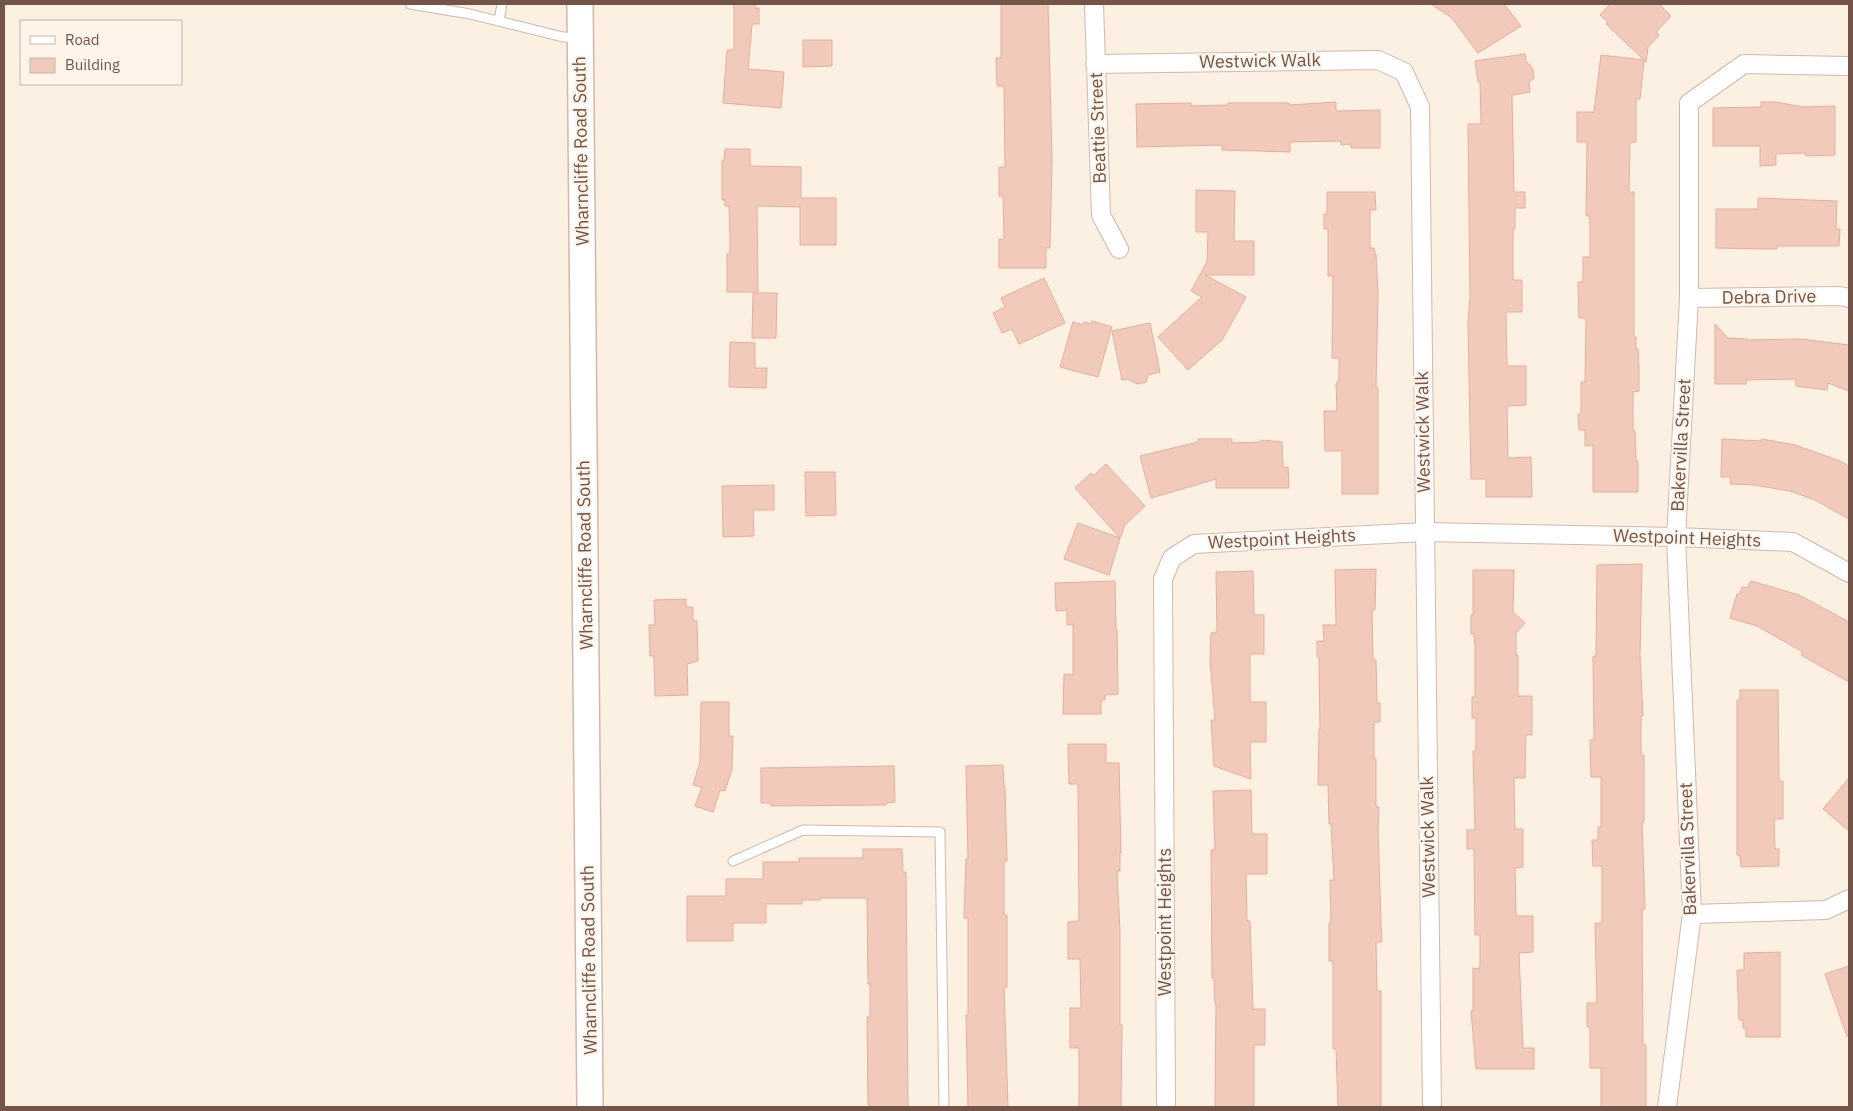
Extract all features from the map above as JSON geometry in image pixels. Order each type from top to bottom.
[{"type":"main road","name":"Wharncliffe Road South","points":[[580,4],[590,1107]]},
{"type":"street","name":"Beattie Street","points":[[1094,4],[1101,215],[1119,249]]},
{"type":"street","name":"Westwick Walk","points":[[1095,64],[1378,60],[1404,72],[1420,107],[1432,1107]]},
{"type":"street","name":"Bakervilla Street","points":[[1667,1107],[1692,914],[1676,537],[1689,298],[1689,104],[1744,64],[1849,66]]},
{"type":"street","name":"Debra Drive","points":[[1689,298],[1840,296],[1849,298]]},
{"type":"street","name":"Westpoint Heights","points":[[1166,1107],[1163,579],[1172,558],[1194,544],[1424,532],[1676,537],[1793,542],[1849,573]]},
{"type":"street","points":[[1692,914],[1826,910],[1849,899]]},
{"type":"lane","points":[[410,4],[470,14],[563,37],[580,38]]},
{"type":"lane","points":[[500,21],[502,4]]},
{"type":"lane","points":[[733,861],[803,830],[940,832],[944,1107]]},
{"type":"building","points":[[734,4],[755,4],[755,8],[759,8],[759,24],[752,24],[748,69],[784,72],[781,108],[723,103],[727,50],[734,50]]},
{"type":"building","points":[[1001,4],[1048,4],[1052,159],[1050,248],[1046,248],[1046,268],[999,268],[999,239],[1004,239],[1003,196],[999,196],[999,167],[1005,167],[1004,86],[997,86],[996,58],[1001,58]]},
{"type":"building","points":[[1431,4],[1504,4],[1521,26],[1478,53],[1452,18]]},
{"type":"building","points":[[1610,4],[1659,4],[1671,16],[1656,32],[1659,35],[1648,47],[1646,62],[1644,61],[1640,99],[1636,99],[1636,142],[1630,142],[1629,192],[1634,192],[1634,337],[1636,337],[1636,349],[1638,349],[1639,368],[1639,391],[1633,392],[1633,431],[1635,431],[1636,461],[1638,461],[1638,492],[1593,492],[1593,445],[1585,446],[1585,430],[1579,430],[1578,414],[1581,414],[1581,382],[1585,382],[1586,318],[1579,318],[1578,282],[1583,282],[1583,257],[1590,257],[1590,220],[1589,216],[1586,216],[1587,142],[1577,142],[1577,112],[1594,112],[1601,55],[1644,60],[1606,24],[1608,22],[1600,15]]},
{"type":"building","points":[[803,40],[832,40],[832,66],[803,67]]},
{"type":"building","points":[[1525,54],[1526,61],[1533,69],[1534,78],[1529,82],[1530,92],[1512,95],[1514,192],[1525,192],[1525,208],[1515,208],[1515,229],[1513,229],[1513,280],[1522,280],[1522,312],[1506,312],[1507,366],[1526,366],[1526,405],[1507,406],[1508,458],[1531,457],[1532,497],[1486,497],[1486,479],[1471,479],[1468,324],[1470,296],[1468,124],[1481,124],[1480,81],[1478,82],[1475,61]]},
{"type":"building","points":[[1336,102],[1336,111],[1380,110],[1380,148],[1351,148],[1351,144],[1341,145],[1341,141],[1290,142],[1290,152],[1222,150],[1222,145],[1137,147],[1136,104],[1191,103],[1191,106],[1228,105],[1228,103],[1289,103],[1289,105]]},
{"type":"building","points":[[1761,102],[1776,102],[1803,107],[1835,106],[1835,155],[1806,156],[1806,153],[1776,154],[1776,165],[1760,166],[1760,146],[1713,146],[1713,108],[1761,107]]},
{"type":"building","points":[[725,149],[750,149],[750,166],[801,167],[801,198],[836,198],[836,245],[800,245],[800,207],[757,206],[758,292],[727,292],[727,254],[730,254],[730,239],[729,206],[725,206],[725,200],[722,200],[722,161],[724,161]]},
{"type":"building","points":[[1196,190],[1235,191],[1234,241],[1254,241],[1254,275],[1205,275],[1246,297],[1222,340],[1188,370],[1158,337],[1202,297],[1191,291],[1207,262],[1208,232],[1196,232]]},
{"type":"building","points":[[1327,192],[1375,192],[1376,210],[1370,210],[1370,248],[1374,248],[1376,254],[1378,294],[1376,388],[1378,388],[1378,494],[1342,494],[1342,451],[1325,451],[1324,411],[1337,411],[1336,384],[1339,380],[1339,358],[1332,358],[1333,276],[1328,276],[1328,229],[1324,229],[1324,214],[1327,214]]},
{"type":"building","points":[[1758,198],[1837,201],[1836,229],[1840,229],[1839,246],[1777,246],[1777,249],[1716,248],[1716,209],[1758,209]]},
{"type":"building","points":[[1044,278],[1065,323],[1019,344],[1012,329],[1002,333],[993,313],[1005,307],[1001,298]]},
{"type":"building","points":[[753,293],[777,293],[776,338],[752,338]]},
{"type":"building","points":[[1092,321],[1112,327],[1098,377],[1060,367],[1073,322],[1083,325],[1084,322],[1090,324]]},
{"type":"building","points":[[1150,323],[1160,372],[1148,375],[1146,382],[1137,384],[1128,379],[1122,380],[1112,331]]},
{"type":"building","points":[[1715,324],[1728,338],[1747,340],[1801,339],[1849,345],[1849,391],[1828,383],[1827,390],[1796,386],[1796,379],[1746,380],[1746,384],[1715,384]]},
{"type":"building","points":[[730,342],[755,343],[755,368],[767,368],[766,388],[729,387]]},
{"type":"building","points":[[1198,439],[1232,439],[1232,443],[1261,442],[1262,440],[1282,442],[1283,468],[1288,467],[1289,488],[1216,488],[1216,479],[1151,498],[1140,456],[1198,442]]},
{"type":"building","points":[[1722,439],[1762,441],[1762,439],[1795,445],[1849,466],[1849,519],[1815,500],[1790,491],[1754,485],[1730,484],[1731,477],[1721,477]]},
{"type":"building","points":[[1106,464],[1145,506],[1125,525],[1120,538],[1075,488],[1091,473],[1093,476]]},
{"type":"building","points":[[805,472],[835,472],[836,515],[806,516]]},
{"type":"building","points":[[774,485],[774,510],[753,510],[754,536],[723,537],[722,486]]},
{"type":"building","points":[[1078,523],[1120,538],[1109,575],[1064,559]]},
{"type":"building","points":[[1642,564],[1640,656],[1643,716],[1641,716],[1641,755],[1644,755],[1644,822],[1642,822],[1645,909],[1642,909],[1643,1045],[1646,1045],[1646,1107],[1601,1107],[1601,1068],[1590,1068],[1590,1027],[1587,1027],[1587,1003],[1597,1003],[1595,923],[1602,923],[1602,866],[1593,866],[1592,840],[1598,840],[1598,827],[1601,827],[1601,777],[1591,777],[1590,740],[1594,740],[1593,656],[1596,656],[1597,565]]},
{"type":"building","points":[[1376,569],[1375,610],[1372,610],[1373,660],[1376,660],[1377,703],[1380,703],[1380,722],[1374,722],[1374,759],[1376,759],[1376,807],[1379,807],[1378,830],[1382,942],[1376,942],[1377,991],[1381,991],[1381,1107],[1338,1107],[1336,1049],[1333,1049],[1333,961],[1329,961],[1329,923],[1331,923],[1330,880],[1334,880],[1328,785],[1318,785],[1320,729],[1317,641],[1324,641],[1323,625],[1336,625],[1335,570]]},
{"type":"building","points":[[1473,570],[1514,570],[1513,612],[1525,623],[1516,633],[1518,696],[1532,696],[1532,735],[1526,735],[1525,778],[1514,778],[1515,829],[1523,829],[1523,867],[1515,868],[1516,916],[1533,916],[1533,952],[1519,953],[1523,1048],[1534,1048],[1534,1069],[1476,1069],[1471,1011],[1473,1011],[1473,968],[1479,969],[1480,965],[1480,935],[1475,935],[1474,849],[1467,849],[1467,830],[1475,830],[1473,751],[1476,751],[1476,718],[1472,718],[1472,697],[1475,697],[1475,646],[1474,634],[1471,634]]},
{"type":"building","points":[[1253,571],[1254,615],[1264,615],[1264,654],[1250,654],[1250,702],[1266,702],[1266,742],[1250,742],[1251,779],[1214,766],[1211,720],[1215,720],[1210,660],[1211,633],[1217,632],[1216,572]]},
{"type":"building","points":[[1115,581],[1118,694],[1105,695],[1105,700],[1101,700],[1101,714],[1063,714],[1064,674],[1073,675],[1073,624],[1067,625],[1067,610],[1056,611],[1055,583]]},
{"type":"building","points":[[1751,581],[1799,595],[1849,622],[1849,682],[1801,655],[1803,652],[1757,626],[1730,618],[1737,594],[1740,594],[1742,587],[1747,588]]},
{"type":"building","points":[[686,599],[686,607],[693,607],[693,621],[697,621],[698,661],[687,664],[688,695],[655,696],[654,656],[650,656],[649,625],[655,625],[654,600]]},
{"type":"building","points":[[1740,690],[1778,690],[1779,781],[1783,781],[1783,819],[1774,819],[1775,849],[1779,849],[1779,866],[1741,867],[1740,855],[1737,855],[1737,700],[1740,700]]},
{"type":"building","points":[[701,702],[729,702],[729,736],[733,736],[732,769],[725,791],[720,790],[713,812],[695,806],[702,787],[693,785],[700,762]]},
{"type":"building","points":[[1068,744],[1106,744],[1106,763],[1119,763],[1121,853],[1120,871],[1117,871],[1120,931],[1120,1025],[1122,1025],[1121,1107],[1079,1107],[1079,1048],[1070,1048],[1070,1008],[1081,1008],[1080,959],[1068,959],[1068,922],[1079,921],[1078,784],[1069,784]]},
{"type":"building","points":[[1003,765],[1007,861],[1004,861],[1004,915],[1007,915],[1007,987],[1004,987],[1008,1107],[968,1107],[966,1015],[968,1015],[968,918],[964,918],[966,859],[968,859],[966,766]]},
{"type":"building","points":[[894,766],[895,802],[886,803],[886,805],[771,806],[771,803],[761,803],[761,768]]},
{"type":"building","points":[[1849,778],[1849,831],[1823,809]]},
{"type":"building","points":[[1251,790],[1252,834],[1267,834],[1267,874],[1246,874],[1247,921],[1250,921],[1253,1009],[1265,1009],[1265,1045],[1254,1045],[1254,1107],[1215,1107],[1216,1004],[1214,978],[1212,978],[1211,850],[1215,850],[1213,791]]},
{"type":"building","points":[[863,849],[902,849],[903,872],[906,872],[908,1107],[870,1107],[868,1105],[867,1017],[870,1017],[870,984],[868,984],[867,898],[820,898],[820,900],[802,900],[802,904],[766,904],[766,923],[733,923],[733,941],[687,941],[687,896],[726,896],[726,879],[763,879],[763,862],[799,862],[799,858],[863,858]]},
{"type":"building","points":[[1780,952],[1780,1037],[1746,1037],[1746,1028],[1743,1028],[1743,1020],[1739,1020],[1737,970],[1744,970],[1744,953]]},
{"type":"building","points":[[1849,966],[1849,1036],[1847,1036],[1825,974]]}]
